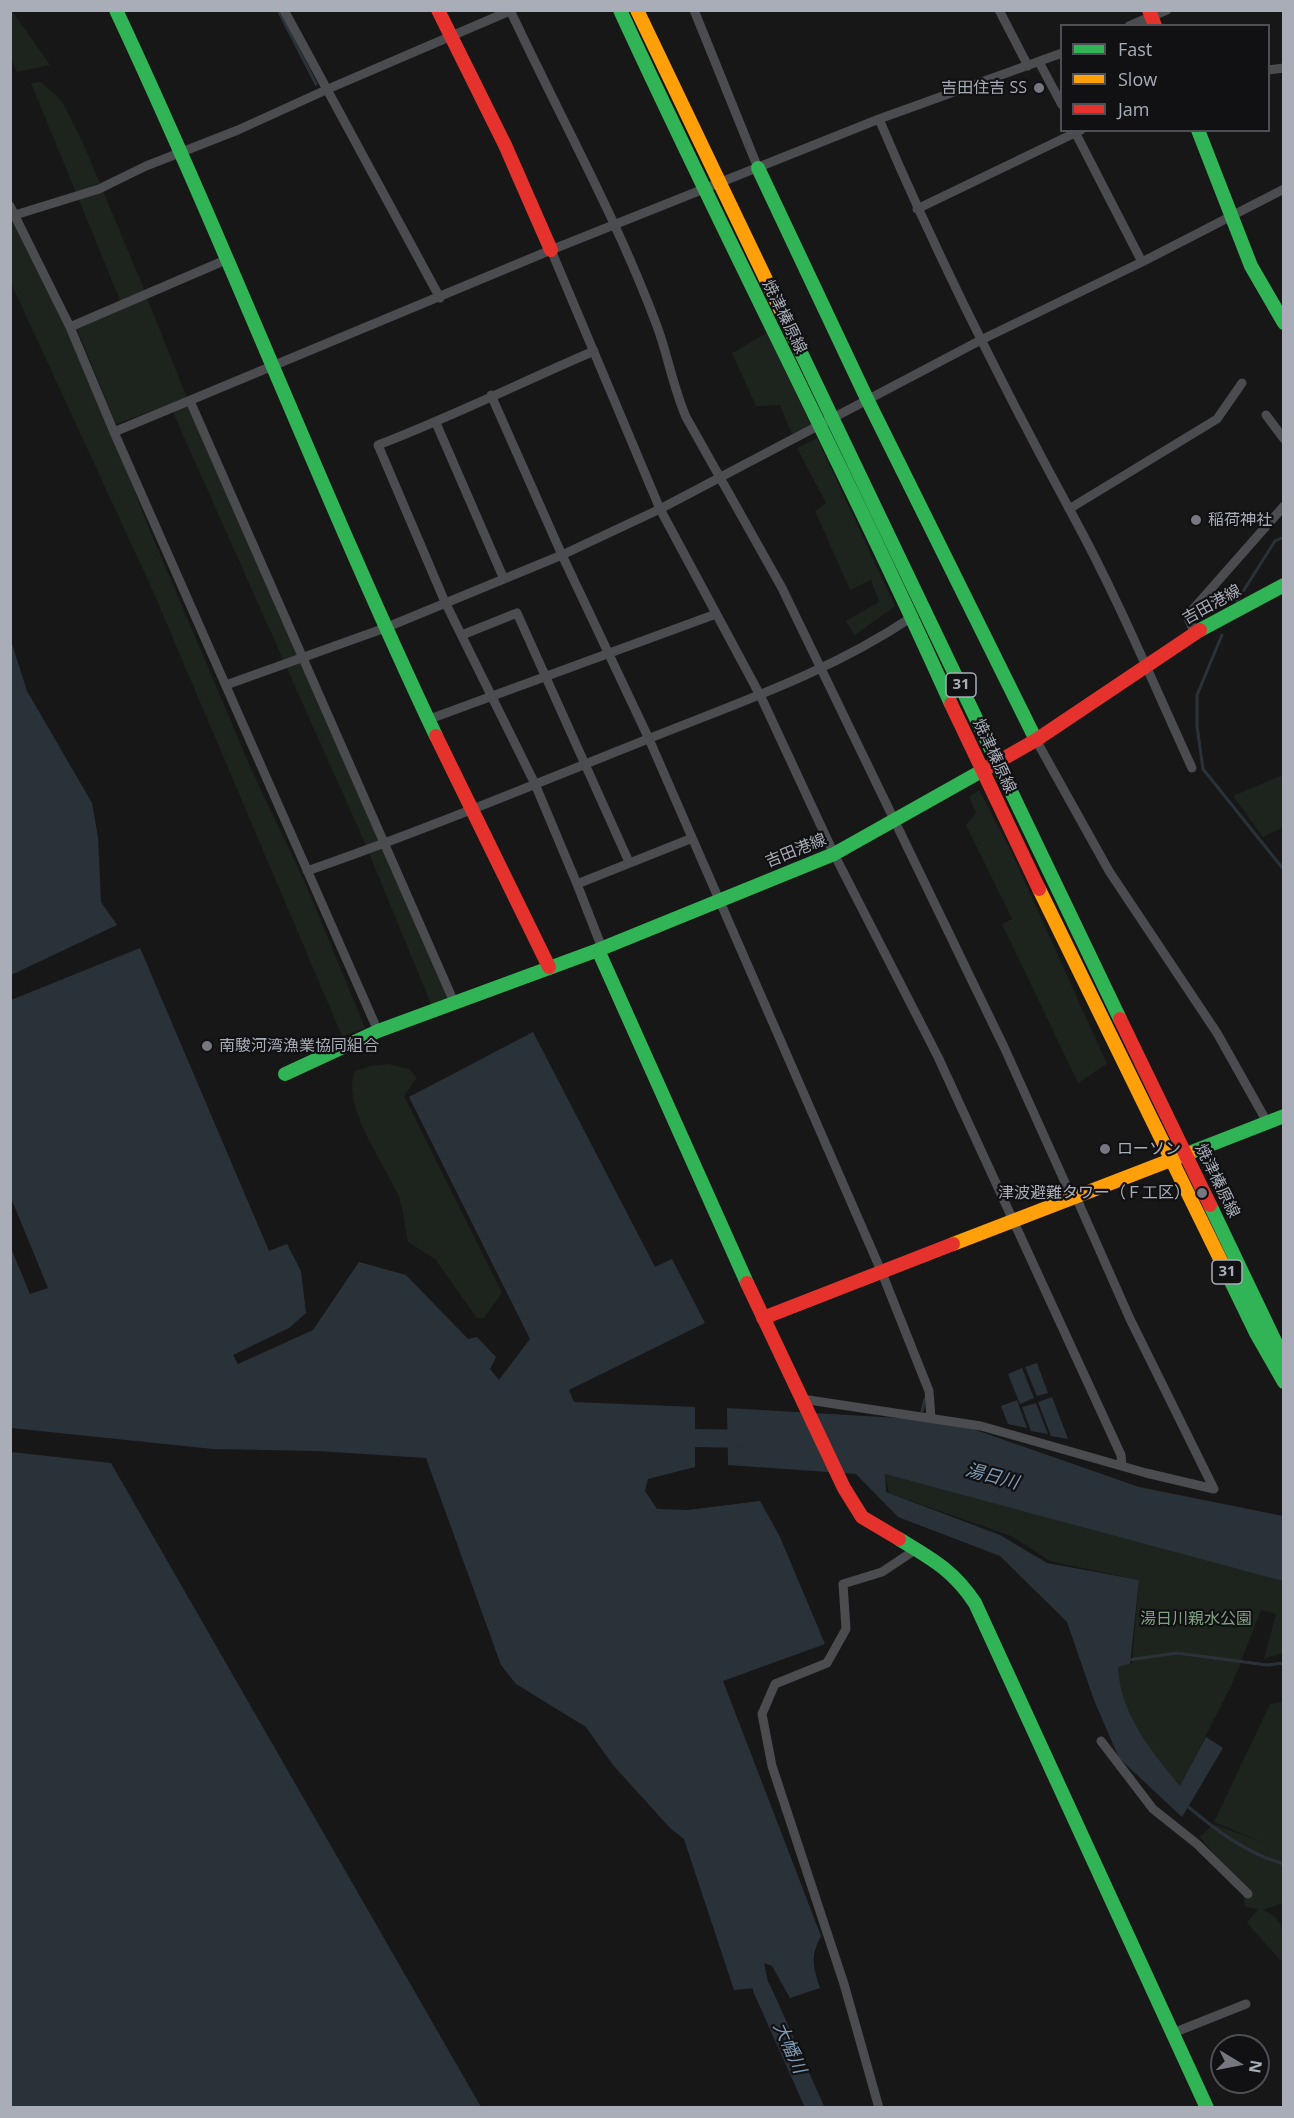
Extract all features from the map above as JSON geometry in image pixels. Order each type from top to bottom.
[{"type":"main road","points":[[116,10],[183,153],[385,628],[470,808],[549,967]]},
{"type":"main road","points":[[438,10],[505,146],[551,250]]},
{"type":"main road","name":"焼津榛原線","points":[[620,10],[703,190],[912,617],[981,770],[1284,1360]]},
{"type":"main road","name":"焼津榛原線","points":[[637,10],[997,761],[1180,1158],[1256,1333],[1284,1382]]},
{"type":"main road","points":[[1199,132],[1251,266],[1284,323]]},
{"type":"main road","points":[[758,168],[868,401],[1036,740]]},
{"type":"main road","name":"吉田港線","points":[[285,1074],[378,1030],[600,949],[834,854],[1036,740],[1145,664],[1195,633],[1284,585]]},
{"type":"main road","points":[[600,949],[763,1318],[844,1488],[862,1517],[944,1566],[960,1581],[975,1603],[1207,2108]]},
{"type":"main road","points":[[763,1318],[1284,1116]]},
{"type":"street","points":[[284,10],[440,298]]},
{"type":"street","points":[[694,10],[758,168]]},
{"type":"street","points":[[999,10],[1028,66]]},
{"type":"street","points":[[1136,24],[1167,10]]},
{"type":"street","points":[[15,215],[99,189],[146,166],[183,153],[328,88],[511,11],[615,227],[657,327],[674,389],[720,480],[782,588],[1005,1047],[1130,1319],[1214,1489],[1122,1466],[981,1426],[803,1401]]},
{"type":"street","points":[[114,432],[551,250],[615,227],[879,119],[1060,54]]},
{"type":"street","points":[[1039,62],[1060,101]]},
{"type":"street","points":[[879,119],[917,209],[981,340],[1069,509],[1145,664],[1192,768]]},
{"type":"street","points":[[917,209],[1075,132]]},
{"type":"street","points":[[1077,132],[1142,262]]},
{"type":"street","points":[[226,685],[385,628],[503,577],[562,555],[720,480],[981,340],[1142,262],[1284,189]]},
{"type":"street","points":[[10,206],[70,327],[114,432],[378,1030]]},
{"type":"street","points":[[551,250],[660,509],[761,697],[834,854],[938,1056],[1121,1455],[1122,1466]]},
{"type":"street","points":[[70,327],[228,259]]},
{"type":"street","points":[[594,351],[492,395],[436,423],[378,445],[445,602],[535,784],[577,884],[600,949]]},
{"type":"street","points":[[1069,509],[1217,419],[1242,383]]},
{"type":"street","points":[[492,395],[562,555],[649,739],[690,838],[882,1273],[929,1391],[931,1418]]},
{"type":"street","points":[[190,401],[454,1002]]},
{"type":"street","points":[[1266,415],[1284,439]]},
{"type":"street","points":[[436,423],[503,577]]},
{"type":"street","points":[[1195,633],[1187,616],[1284,506]]},
{"type":"street","points":[[462,634],[518,612],[629,862]]},
{"type":"street","points":[[428,720],[610,655],[716,614]]},
{"type":"street","points":[[307,871],[384,844],[470,808],[761,697],[821,670],[875,641],[912,617]]},
{"type":"street","points":[[1036,740],[1108,871],[1217,1033],[1267,1122]]},
{"type":"street","points":[[577,884],[690,838]]},
{"type":"street","points":[[879,2108],[844,1984],[772,1766],[762,1714],[775,1684],[827,1663],[846,1629],[843,1584],[882,1572],[915,1550]]},
{"type":"street","points":[[1101,1741],[1153,1809],[1197,1844],[1248,1894]]},
{"type":"street","points":[[1173,2033],[1246,2004]]},
{"type":"green space","points":[[12,10],[50,65],[17,72],[11,58]]},
{"type":"green space","points":[[41,82],[62,101],[83,143],[146,294],[122,305],[31,83]]},
{"type":"green space","points":[[10,206],[70,327],[151,533],[252,771],[307,887],[365,1028],[342,1036],[152,589],[11,283]]},
{"type":"green space","points":[[147,298],[187,398],[116,424],[77,329]]},
{"type":"green space","points":[[767,333],[811,425],[792,434],[780,405],[756,406],[732,353]]},
{"type":"green space","points":[[190,401],[454,1002],[433,1009],[364,841],[171,408]]},
{"type":"green space","points":[[817,438],[895,606],[855,635],[846,621],[879,602],[871,580],[850,590],[815,511],[826,503],[797,448]]},
{"type":"green space","points":[[1283,775],[1283,827],[1263,837],[1233,796]]},
{"type":"green space","points":[[979,790],[1010,849],[1107,1064],[1078,1083],[1002,924],[1012,919],[966,825],[976,813],[969,797]]},
{"type":"green space","points":[[388,1064],[409,1069],[417,1078],[404,1096],[502,1293],[484,1318],[477,1318],[435,1259],[408,1242],[400,1200],[359,1119],[352,1086],[355,1071]]},
{"type":"green space","name":"湯日川親水公園","points":[[885,1474],[1283,1577],[1283,1653],[1264,1659],[1276,1614],[1261,1610],[1233,1682],[1180,1787],[1138,1731],[1122,1699],[1118,1683],[1118,1667],[1132,1663],[1139,1580],[1050,1561],[1011,1536],[889,1493]]},
{"type":"green space","points":[[1283,1702],[1283,1903],[1263,1910],[1276,1918],[1280,1924],[1283,1959],[1280,1960],[1247,1923],[1258,1909],[1245,1907],[1241,1887],[1200,1837],[1214,1824],[1267,1844],[1214,1822],[1270,1704]]},
{"type":"water","points":[[11,641],[27,691],[92,803],[98,837],[101,902],[117,925],[11,975]]},
{"type":"water","points":[[140,948],[269,1251],[287,1244],[301,1271],[306,1313],[289,1328],[233,1355],[238,1364],[313,1330],[359,1262],[406,1275],[468,1339],[477,1337],[496,1357],[490,1369],[499,1380],[530,1339],[409,1097],[533,1032],[655,1267],[672,1259],[705,1323],[569,1390],[574,1402],[695,1407],[695,1467],[648,1479],[645,1491],[657,1509],[688,1510],[760,1501],[780,1537],[825,1644],[723,1681],[821,1936],[814,1956],[820,1988],[790,1998],[772,1966],[764,1963],[769,1987],[734,1990],[684,1839],[670,1828],[613,1765],[586,1727],[516,1684],[501,1665],[426,1458],[317,1451],[213,1449],[11,1428],[11,1248],[30,1294],[48,1288],[11,1198],[11,1000]]},
{"type":"water","points":[[1037,1363],[1048,1393],[1037,1396],[1025,1367]]},
{"type":"water","points":[[1022,1368],[1034,1398],[1020,1404],[1008,1374]]},
{"type":"water","points":[[1052,1397],[1068,1439],[1051,1436],[1038,1402]]},
{"type":"water","points":[[1017,1400],[1027,1428],[1008,1424],[1001,1406]]},
{"type":"water","points":[[1036,1403],[1048,1434],[1031,1431],[1022,1407]]},
{"type":"water","points":[[727,1408],[950,1421],[1139,1487],[1283,1516],[1283,1581],[885,1474],[886,1492],[1000,1535],[1047,1563],[1139,1580],[1130,1664],[1118,1667],[1124,1700],[1131,1716],[1148,1745],[1180,1786],[1206,1737],[1223,1748],[1182,1817],[1119,1758],[1094,1700],[1067,1622],[1000,1556],[898,1517],[856,1474],[728,1465]]},
{"type":"water","points":[[11,1452],[111,1463],[481,2107],[11,2107]]},
{"type":"waterway","points":[[278,10],[316,84]]},
{"type":"waterway","points":[[1237,601],[1275,541],[1284,537]]},
{"type":"waterway","points":[[1222,635],[1197,695],[1197,726],[1203,769],[1284,870]]},
{"type":"waterway","points":[[922,1411],[925,1399]]},
{"type":"waterway","name":"湯日川","points":[[695,1438],[751,1439]]},
{"type":"waterway","points":[[1128,1660],[1177,1653],[1267,1665],[1284,1663]]},
{"type":"waterway","points":[[1185,1804],[1232,1840],[1257,1854],[1284,1864]]},
{"type":"waterway","name":"大幡川","points":[[762,1989],[815,2108]]},
{"type":"traffic: fast","points":[[116,10],[394,646],[436,736]]},
{"type":"traffic: fast","points":[[620,10],[951,704]]},
{"type":"traffic: fast","points":[[1199,132],[1251,266],[1284,323]]},
{"type":"traffic: fast","points":[[758,168],[868,401],[1036,740]]},
{"type":"traffic: fast","points":[[782,313],[1120,1019]]},
{"type":"traffic: fast","points":[[1200,630],[1284,585]]},
{"type":"traffic: fast","points":[[285,1074],[378,1031],[598,950],[834,854],[987,768]]},
{"type":"traffic: fast","points":[[598,950],[747,1283]]},
{"type":"traffic: fast","points":[[1189,1153],[1284,1116]]},
{"type":"traffic: fast","points":[[1210,1205],[1284,1360]]},
{"type":"traffic: fast","points":[[1222,1263],[1256,1333],[1284,1382]]},
{"type":"traffic: fast","points":[[899,1539],[932,1559],[950,1574],[975,1603],[1207,2108]]},
{"type":"traffic: slow","points":[[637,10],[782,313]]},
{"type":"traffic: slow","points":[[1039,889],[1222,1263]]},
{"type":"traffic: slow","points":[[953,1244],[1189,1153]]},
{"type":"traffic: jam","points":[[438,10],[505,145],[551,250]]},
{"type":"traffic: jam","points":[[1149,10],[1154,24]]},
{"type":"traffic: jam","points":[[987,768],[1036,740],[1200,630]]},
{"type":"traffic: jam","points":[[951,704],[1039,889]]},
{"type":"traffic: jam","points":[[436,736],[549,967]]},
{"type":"traffic: jam","points":[[1120,1019],[1210,1205]]},
{"type":"traffic: jam","points":[[763,1318],[953,1244]]},
{"type":"traffic: jam","points":[[747,1283],[844,1488],[862,1517],[899,1539]]},
{"type":"place","name":"吉田住吉 SS","points":[[1039,88]]},
{"type":"place","name":"稲荷神社","points":[[1196,520]]},
{"type":"place","name":"南駿河湾漁業協同組合","points":[[207,1046]]},
{"type":"place","name":"ローソン","points":[[1105,1149]]},
{"type":"place","name":"津波避難タワー（Ｆ工区）","points":[[1202,1193]]}]
